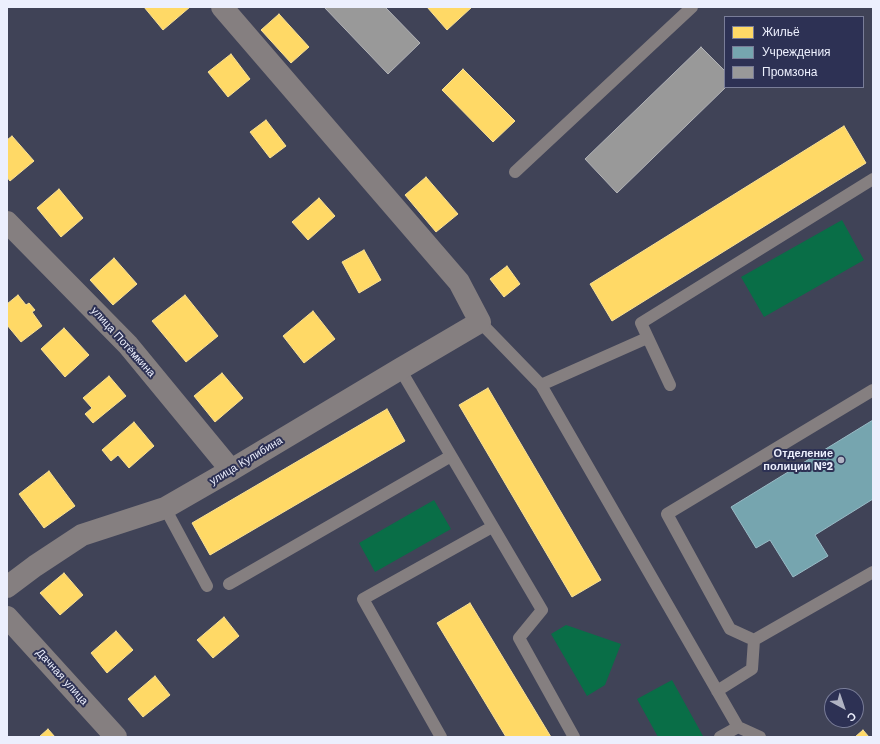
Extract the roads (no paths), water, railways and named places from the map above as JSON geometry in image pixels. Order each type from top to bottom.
[{"type":"street","points":[[222,7],[459,282],[480,322]]},
{"type":"street","name":"улица Потёмкина","points":[[7,222],[128,345],[231,470]]},
{"type":"street","name":"улица Кулибина","points":[[7,587],[35,566],[82,535],[165,508],[480,322]]},
{"type":"street","name":"Дачная улица","points":[[7,617],[116,737]]},
{"type":"lane","points":[[515,172],[692,7]]},
{"type":"lane","points":[[670,385],[641,323],[873,179]]},
{"type":"lane","points":[[480,322],[541,385],[738,727],[760,737]]},
{"type":"lane","points":[[541,385],[647,338]]},
{"type":"lane","points":[[400,369],[542,610],[519,638],[574,737]]},
{"type":"lane","points":[[754,640],[730,629],[667,514],[873,390]]},
{"type":"lane","points":[[229,584],[451,456]]},
{"type":"lane","points":[[165,508],[207,586]]},
{"type":"lane","points":[[441,737],[363,599],[492,527]]},
{"type":"lane","points":[[754,640],[873,572]]},
{"type":"lane","points":[[717,691],[752,669],[754,640]]},
{"type":"lane","points":[[720,737],[738,727]]},
{"type":"place","name":"Отделение полиции №2","points":[[841,460]]}]
